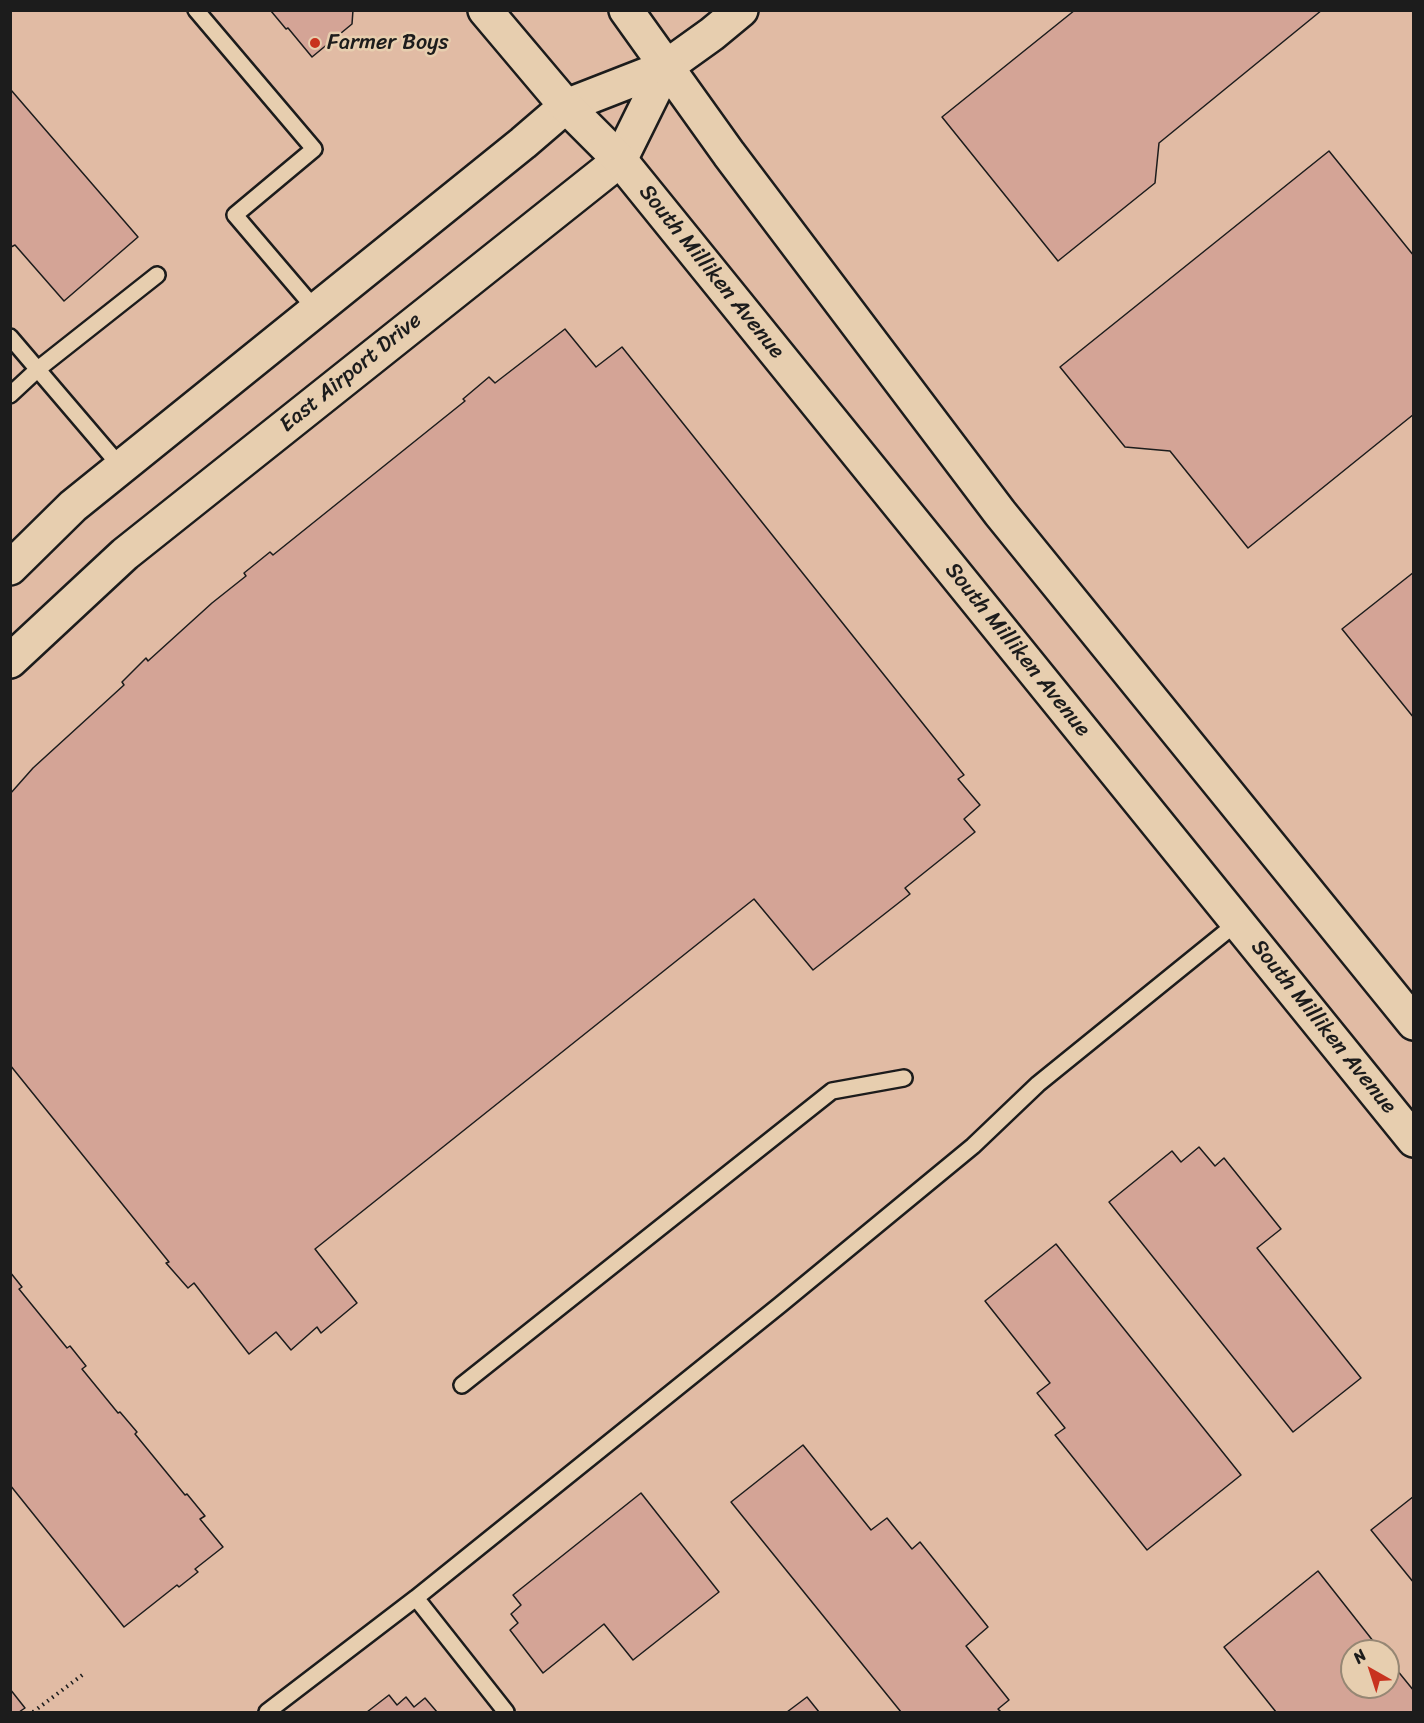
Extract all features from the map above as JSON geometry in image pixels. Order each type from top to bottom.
[{"type":"main road","name":"South Milliken Avenue","points":[[485,10],[566,106],[620,160],[1413,1140]]},
{"type":"main road","points":[[627,10],[729,154],[1000,513],[1413,1023]]},
{"type":"main road","name":"East Airport Drive","points":[[10,568],[73,506],[566,106],[666,67],[741,10]]},
{"type":"main road","name":"East Airport Drive","points":[[10,661],[125,554],[620,160],[666,67]]},
{"type":"lane","points":[[196,10],[314,149],[235,215],[316,310]]},
{"type":"lane","points":[[10,395],[38,369],[157,275]]},
{"type":"lane","points":[[10,337],[121,467]]},
{"type":"lane","points":[[267,1713],[416,1598],[789,1298],[973,1146],[1038,1084],[1238,922]]},
{"type":"lane","points":[[462,1385],[832,1091],[904,1078]]},
{"type":"lane","points":[[416,1598],[506,1713]]},
{"type":"path","points":[[33,1713],[85,1673]]},
{"type":"shaded area","points":[[11,11],[1413,11],[1413,1712],[11,1712]]},
{"type":"building","name":"Farmer Boys","points":[[353,10],[352,24],[312,57],[271,11]]},
{"type":"building","points":[[1075,10],[1322,10],[1159,143],[1155,183],[1058,261],[942,117]]},
{"type":"building","points":[[11,90],[138,237],[64,301],[15,245],[10,246]]},
{"type":"building","points":[[1329,151],[1414,256],[1414,414],[1248,548],[1170,451],[1125,447],[1060,367]]},
{"type":"building","points":[[565,329],[596,367],[622,347],[964,775],[958,779],[980,805],[964,819],[975,832],[905,888],[910,894],[813,970],[754,899],[315,1249],[357,1303],[321,1333],[317,1327],[291,1350],[276,1332],[249,1354],[194,1283],[188,1288],[166,1263],[169,1262],[10,1065],[10,794],[33,768],[124,685],[122,682],[146,658],[148,661],[212,603],[246,576],[244,573],[270,552],[273,555],[465,401],[463,399],[489,377],[495,383]]},
{"type":"building","points":[[1414,572],[1414,718],[1342,629]]},
{"type":"building","points":[[1199,1147],[1215,1166],[1224,1158],[1281,1229],[1257,1248],[1361,1378],[1293,1432],[1109,1202],[1172,1151],[1181,1162]]},
{"type":"building","points":[[1056,1244],[1241,1475],[1147,1550],[1055,1435],[1065,1428],[1037,1393],[1050,1383],[985,1301]]},
{"type":"building","points":[[10,1272],[22,1287],[19,1289],[67,1348],[70,1346],[86,1366],[82,1369],[118,1413],[120,1412],[137,1432],[135,1434],[185,1495],[187,1494],[205,1516],[200,1519],[223,1547],[195,1569],[198,1572],[179,1587],[177,1585],[124,1627],[10,1485]]},
{"type":"building","points":[[803,1445],[871,1530],[887,1518],[912,1549],[920,1542],[988,1627],[966,1646],[1009,1700],[998,1709],[1001,1712],[901,1712],[731,1502]]},
{"type":"building","points":[[641,1493],[719,1592],[633,1660],[604,1624],[543,1673],[510,1630],[518,1623],[511,1614],[521,1605],[513,1595]]},
{"type":"building","points":[[1414,1496],[1414,1583],[1371,1530]]},
{"type":"building","points":[[1318,1571],[1372,1639],[1340,1639],[1340,1699],[1400,1699],[1400,1674],[1414,1691],[1414,1712],[1276,1712],[1224,1647]]},
{"type":"building","points":[[10,1689],[25,1708],[19,1712],[10,1712]]},
{"type":"building","points":[[389,1695],[397,1705],[406,1697],[414,1707],[425,1698],[437,1712],[367,1712]]},
{"type":"building","points":[[807,1697],[819,1712],[787,1712]]},
{"type":"place","name":"Farmer Boys","points":[[315,43]]}]
